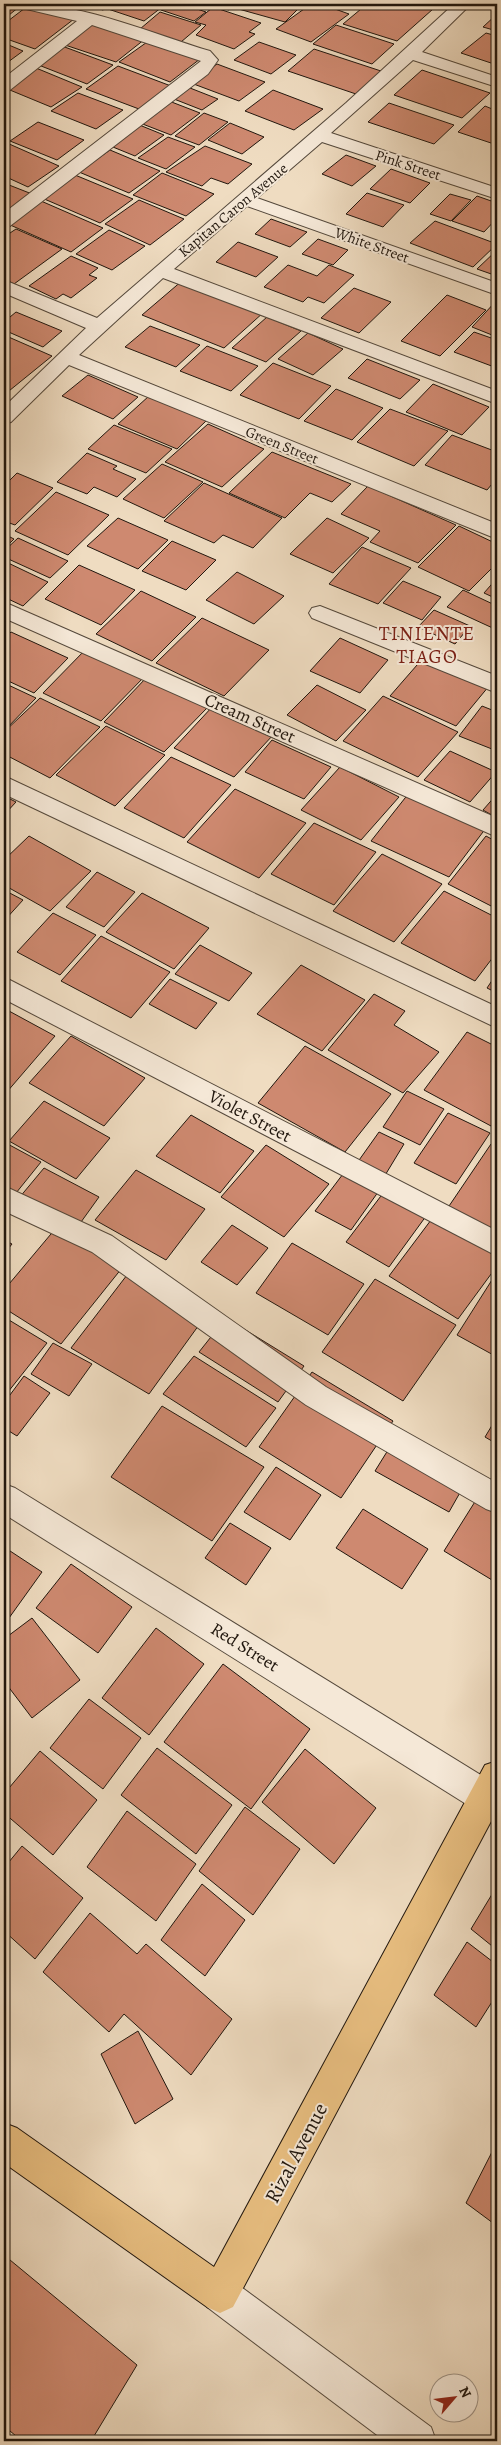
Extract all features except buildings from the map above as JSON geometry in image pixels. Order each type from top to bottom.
[{"type":"main road","name":"Rizal Avenue","points":[[220,2294],[492,1787]]},
{"type":"main road","points":[[4,2141],[220,2294]]},
{"type":"street","points":[[4,222],[202,70],[210,60],[204,55],[90,19],[24,4]]},
{"type":"street","name":"Kapitan Caron Avenue","points":[[7,410],[101,327],[160,271],[246,200],[411,54],[463,4]]},
{"type":"street","points":[[4,86],[90,19]]},
{"type":"street","points":[[411,54],[497,82]]},
{"type":"street","name":"Pink Street","points":[[319,135],[497,194]]},
{"type":"street","name":"White Street","points":[[246,200],[497,290]]},
{"type":"street","points":[[160,271],[497,398]]},
{"type":"street","points":[[4,286],[101,327]]},
{"type":"street","name":"Green Street","points":[[66,357],[497,532]]},
{"type":"street","name":"Cream Street","points":[[4,609],[497,828]]},
{"type":"street","points":[[320,613],[497,686]]},
{"type":"street","points":[[4,784],[497,1018]]},
{"type":"street","name":"Violet Street","points":[[4,987],[497,1244]]},
{"type":"street","points":[[4,1198],[102,1244],[316,1396],[497,1499]]},
{"type":"street","name":"Red Street","points":[[4,1498],[492,1787]]},
{"type":"street","points":[[220,2294],[417,2441]]},
{"type":"district","name":"TINIENTE TIAGO","points":[[427,644]]}]
